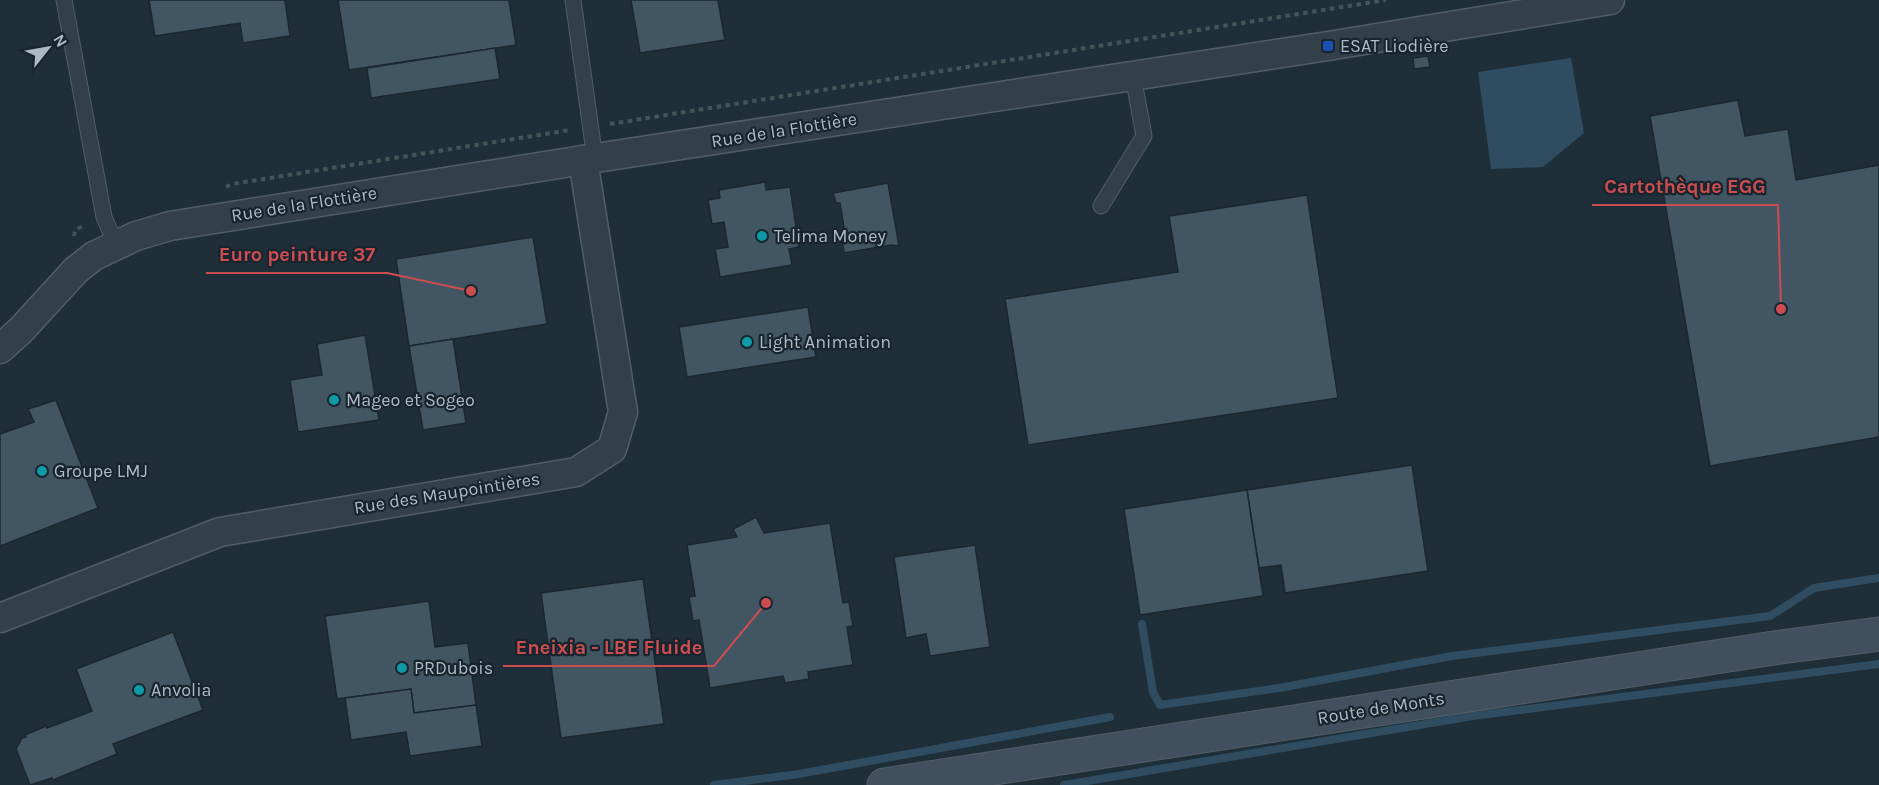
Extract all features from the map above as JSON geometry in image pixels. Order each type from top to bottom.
[{"type":"main road","name":"Route de Monts","points":[[884,785],[1774,648],[1879,634]]},
{"type":"street","name":"Rue de la Flottière","points":[[0,348],[21,330],[76,270],[94,256],[136,236],[170,226],[1610,0]]},
{"type":"street","name":"Rue des Maupointières","points":[[0,618],[220,532],[576,472],[612,449],[623,412],[589,160]]},
{"type":"lane","points":[[64,0],[104,217],[116,245]]},
{"type":"lane","points":[[573,0],[589,160]]},
{"type":"lane","points":[[1101,206],[1144,136],[1133,76]]},
{"type":"water","points":[[1571,58],[1584,133],[1543,167],[1491,169],[1478,72]]},
{"type":"building","points":[[149,0],[285,0],[290,36],[243,43],[240,23],[155,36]]},
{"type":"building","points":[[338,0],[509,0],[516,45],[349,70]]},
{"type":"building","points":[[631,0],[718,0],[725,40],[640,53]]},
{"type":"building","points":[[495,48],[500,79],[371,98],[367,68]]},
{"type":"building","points":[[1428,56],[1430,67],[1414,69],[1413,58]]},
{"type":"building","points":[[1738,100],[1745,136],[1788,129],[1796,180],[1879,165],[1879,437],[1710,466],[1650,116]]},
{"type":"building","name":"Telima Money","points":[[765,182],[766,190],[790,187],[799,247],[789,249],[792,265],[720,277],[715,249],[728,247],[724,222],[712,224],[708,200],[720,198],[719,190]]},
{"type":"building","points":[[888,183],[899,246],[891,245],[844,253],[842,239],[846,240],[840,203],[836,203],[833,193]]},
{"type":"building","points":[[1307,195],[1338,398],[1028,445],[1005,299],[1178,272],[1169,216]]},
{"type":"building","points":[[533,237],[547,324],[409,346],[396,259]]},
{"type":"building","name":"Light Animation","points":[[808,307],[816,357],[687,377],[679,327]]},
{"type":"building","name":"Mageo et Sogeo","points":[[365,335],[379,420],[298,432],[290,380],[322,375],[317,344]]},
{"type":"building","points":[[453,339],[466,423],[423,430],[409,346]]},
{"type":"building","name":"Groupe LMJ","points":[[56,400],[98,508],[0,546],[0,434],[34,422],[28,409]]},
{"type":"building","points":[[1412,465],[1428,571],[1285,593],[1281,565],[1259,568],[1247,490]]},
{"type":"building","points":[[1247,490],[1263,596],[1140,615],[1124,509]]},
{"type":"building","points":[[756,517],[764,533],[830,523],[843,603],[849,602],[853,626],[847,627],[853,665],[808,672],[809,679],[785,683],[783,676],[710,688],[699,620],[693,621],[689,597],[695,596],[687,545],[737,537],[733,529]]},
{"type":"building","points":[[975,545],[990,647],[930,656],[926,634],[906,638],[894,557]]},
{"type":"building","points":[[643,579],[664,724],[561,738],[541,593]]},
{"type":"building","name":"PRDubois","points":[[429,601],[435,647],[468,643],[476,705],[414,713],[411,689],[337,699],[325,616]]},
{"type":"building","name":"Anvolia","points":[[173,632],[203,710],[113,744],[117,754],[53,780],[52,778],[30,785],[16,749],[22,738],[46,726],[47,728],[92,711],[76,669]]},
{"type":"building","points":[[411,689],[414,713],[476,705],[482,746],[410,756],[406,732],[351,740],[345,698]]},
{"type":"waterway","points":[[1142,624],[1153,692],[1160,705],[1279,688],[1452,656],[1770,616],[1814,588],[1879,578]]},
{"type":"waterway","points":[[1064,785],[1473,716],[1879,664]]},
{"type":"waterway","points":[[714,785],[799,774],[1110,717]]},
{"type":"place","name":"ESAT Liodière","points":[[1328,46]]},
{"type":"place","name":"Telima Money","points":[[762,236]]},
{"type":"place","name":"Euro peinture 37","points":[[471,291]]},
{"type":"place","name":"Cartothèque EGG","points":[[1781,309]]},
{"type":"place","name":"Light Animation","points":[[747,342]]},
{"type":"place","name":"Mageo et Sogeo","points":[[334,400]]},
{"type":"place","name":"Groupe LMJ","points":[[42,471]]},
{"type":"place","name":"Eneixia - LBE Fluide","points":[[766,603]]},
{"type":"place","name":"PRDubois","points":[[402,668]]},
{"type":"place","name":"Anvolia","points":[[139,690]]}]
